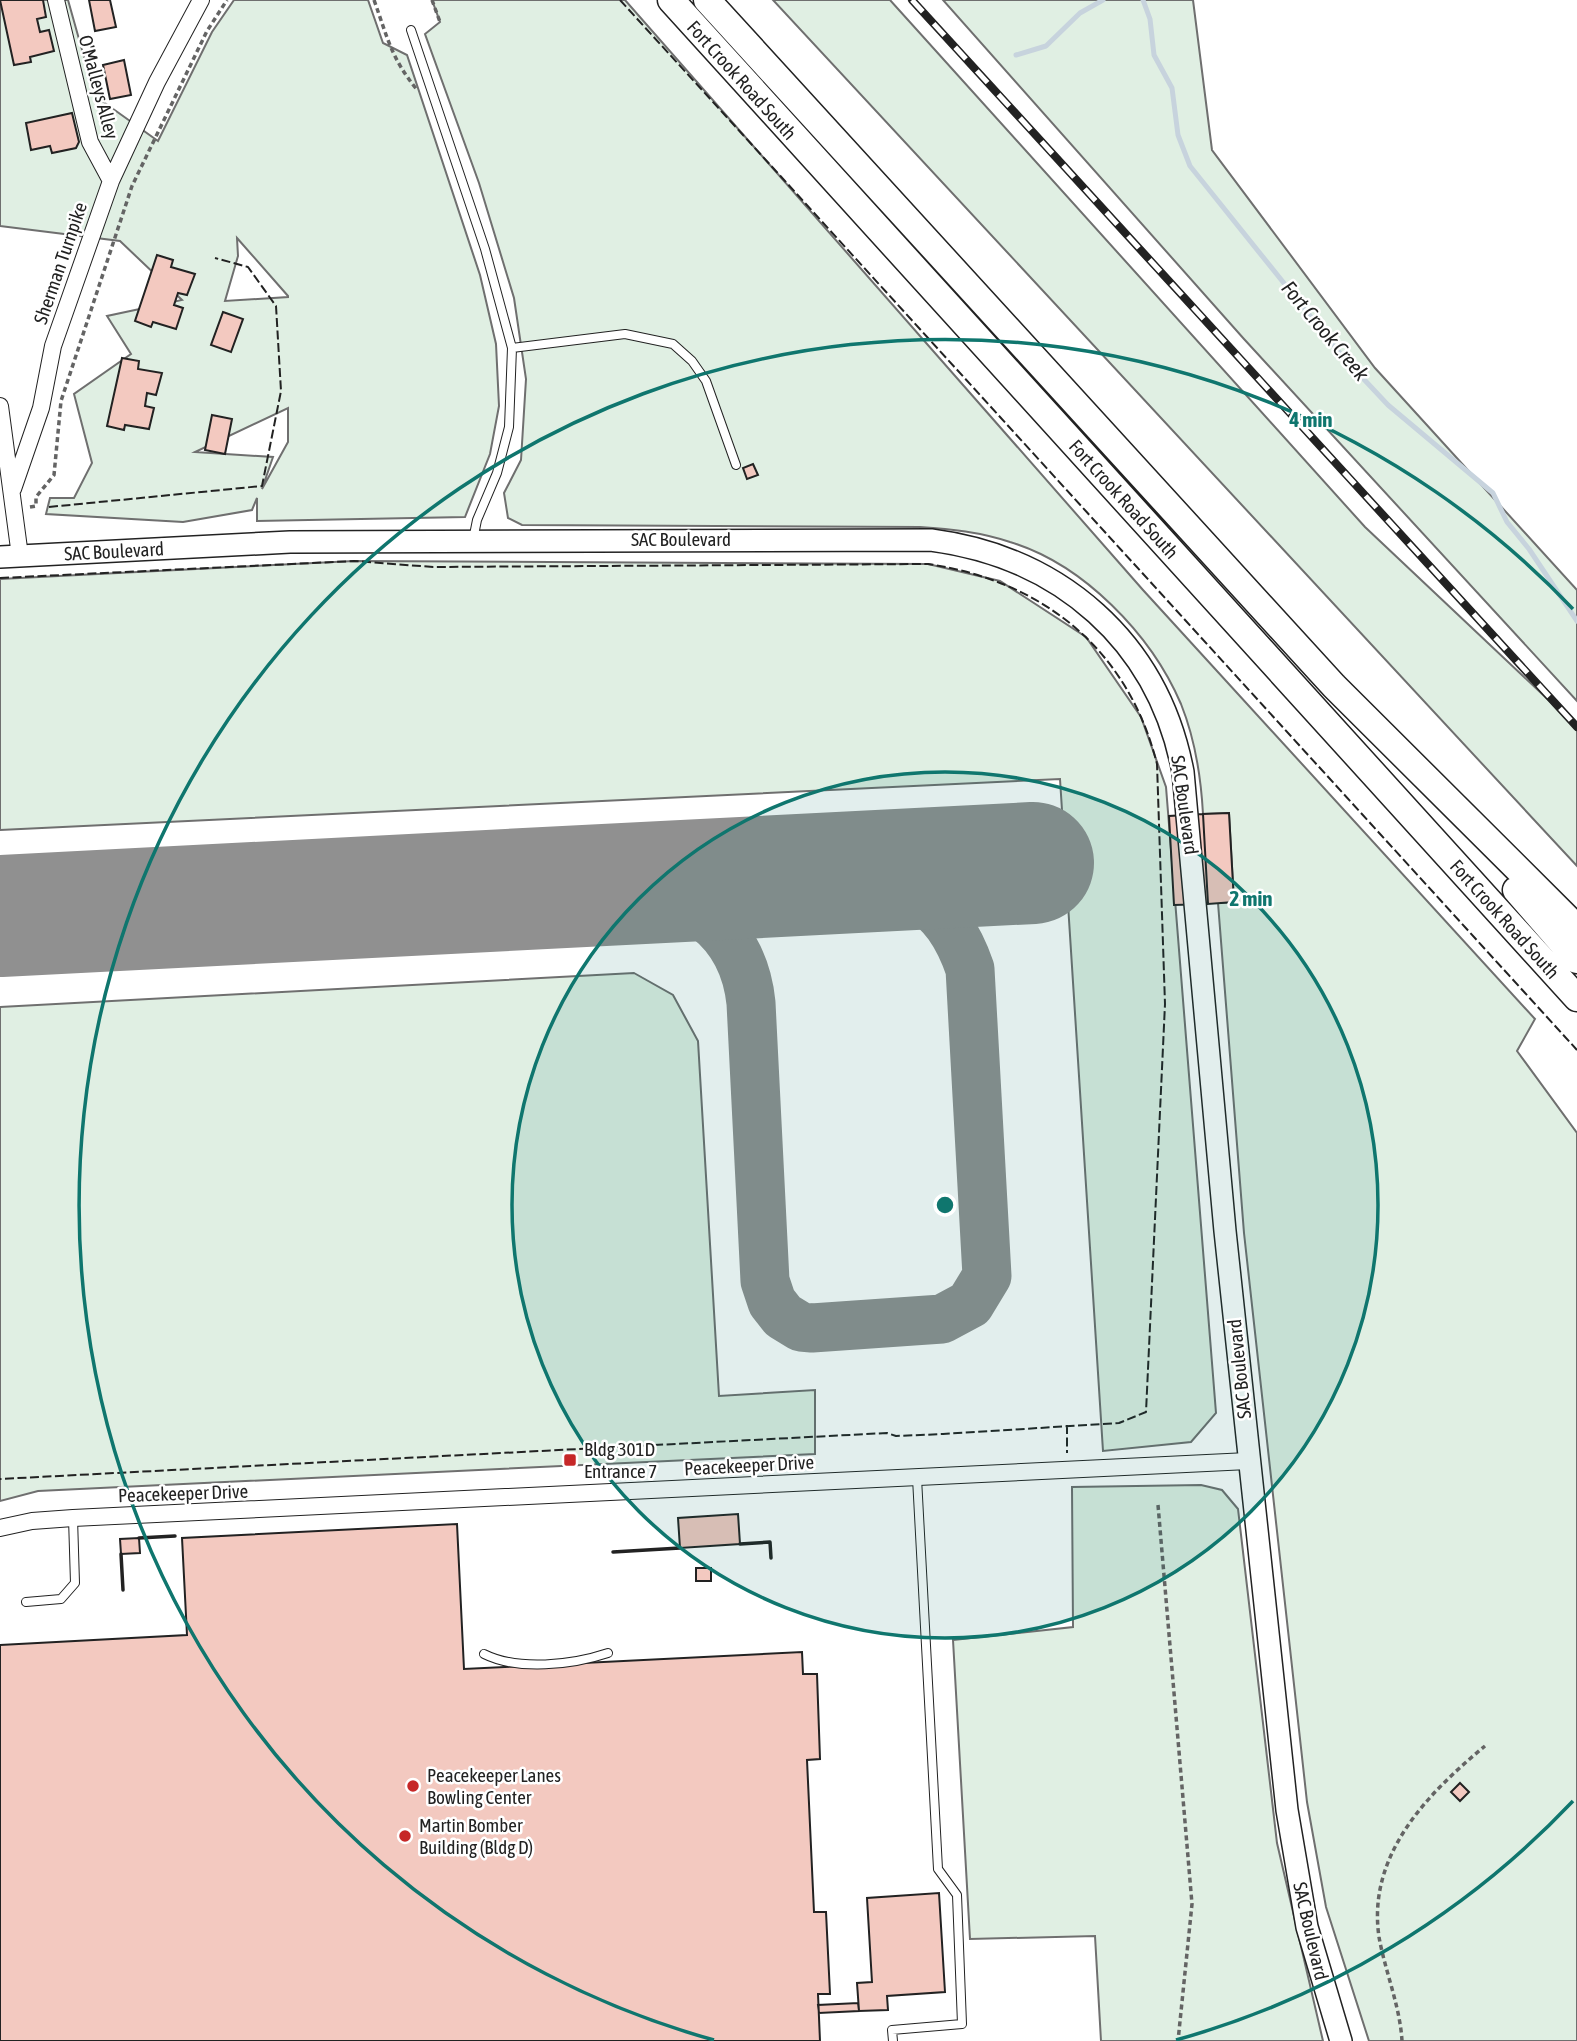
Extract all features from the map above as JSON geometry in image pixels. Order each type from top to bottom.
[{"type":"main road","name":"Fort Crook Road South","points":[[671,0],[1577,998]]},
{"type":"main road","name":"Fort Crook Road South","points":[[707,0],[1334,685],[1577,928]]},
{"type":"main road","points":[[1334,685],[1577,960]]},
{"type":"street","name":"O'Malleys Alley","points":[[56,0],[90,142],[111,181]]},
{"type":"street","name":"Sherman Turnpike","points":[[10,556],[7,489],[41,408],[54,346],[111,181],[161,72],[201,0]]},
{"type":"street","points":[[0,406],[7,489]]},
{"type":"street","name":"SAC Boulevard","points":[[10,556],[290,542],[880,538],[968,545],[997,554],[1047,576],[1093,610],[1117,634],[1142,666],[1160,699],[1175,736],[1183,772],[1248,1461],[1287,1810],[1307,1927],[1342,2041]]},
{"type":"street","name":"Peacekeeper Drive","points":[[0,1528],[32,1521],[73,1518],[1248,1461]]},
{"type":"lane","points":[[411,30],[485,249],[512,348],[509,427],[497,473],[477,520],[473,540]]},
{"type":"lane","points":[[512,348],[625,334],[673,344],[692,361],[706,381],[736,465]]},
{"type":"lane","points":[[893,2041],[892,2030],[962,2024],[957,1895],[938,1869],[917,1478]]},
{"type":"lane","points":[[26,1602],[61,1599],[75,1583],[73,1518]]},
{"type":"lane","points":[[484,1654],[500,1661],[536,1663],[588,1660],[608,1653]]},
{"type":"path","points":[[36,506],[36,497],[54,475],[61,401],[132,186],[208,31],[227,0]]},
{"type":"path","points":[[374,0],[388,48],[400,69],[420,94]]},
{"type":"path","points":[[432,0],[440,22]]},
{"type":"path","points":[[1158,1505],[1192,1904],[1178,2041]]},
{"type":"path","points":[[1402,2041],[1379,1936],[1377,1897],[1392,1853],[1414,1813],[1445,1778],[1485,1746]]},
{"type":"green space","points":[[0,0],[68,0],[95,96],[158,141],[212,32],[234,0],[368,0],[383,43],[407,55],[480,275],[496,344],[499,406],[490,454],[465,517],[257,521],[257,498],[252,510],[183,522],[46,514],[50,498],[74,498],[92,463],[74,394],[131,354],[107,316],[182,300],[120,241],[0,226]],"holes":[[[237,238],[288,296],[288,297],[225,301],[238,256]],[[288,408],[288,442],[262,489],[273,457],[195,452]]]},
{"type":"green space","points":[[432,0],[625,0],[1143,590],[1535,1019],[1517,1051],[1577,1133],[1577,2041],[1369,2041],[1326,1907],[1307,1802],[1244,1233],[1218,903],[1234,902],[1229,813],[1203,814],[1194,744],[1181,704],[1168,678],[1133,628],[1088,584],[1037,552],[988,536],[920,527],[522,525],[508,518],[504,493],[521,460],[526,379],[514,298],[479,183],[425,34],[440,22]]},
{"type":"green space","points":[[773,0],[890,0],[1365,527],[1577,727],[1577,866]]},
{"type":"green space","points":[[943,0],[1193,0],[1212,150],[1375,368],[1577,590],[1577,701],[1244,339]]},
{"type":"green space","points":[[354,561],[928,564],[1000,581],[1086,637],[1141,717],[1166,787],[1216,1413],[1191,1442],[1103,1451],[1060,779],[0,830],[0,579]]},
{"type":"green space","points":[[634,973],[673,995],[698,1041],[719,1396],[815,1390],[815,1454],[38,1491],[0,1501],[0,1007]]},
{"type":"green space","points":[[1201,1485],[1222,1490],[1238,1509],[1277,1843],[1323,2041],[1101,2041],[1095,1936],[970,1939],[953,1640],[1073,1627],[1072,1487]]},
{"type":"building","points":[[0,0],[43,0],[46,17],[37,19],[40,32],[49,30],[54,51],[30,57],[31,62],[14,65]]},
{"type":"building","points":[[89,0],[110,0],[116,27],[95,31]]},
{"type":"building","points":[[124,60],[131,95],[110,99],[103,65]]},
{"type":"building","points":[[72,113],[79,142],[76,148],[52,153],[50,146],[31,150],[26,123]]},
{"type":"building","points":[[157,255],[173,260],[171,267],[195,274],[187,295],[178,293],[174,305],[183,308],[176,329],[153,322],[151,327],[135,321]]},
{"type":"building","points":[[223,312],[243,319],[231,352],[211,345]]},
{"type":"building","points":[[122,358],[139,361],[138,369],[162,373],[156,395],[147,393],[145,406],[154,408],[149,429],[125,425],[124,430],[107,426]]},
{"type":"building","points":[[212,415],[232,419],[225,454],[205,450]]},
{"type":"building","points":[[753,464],[758,475],[747,479],[743,468]]},
{"type":"building","points":[[1229,813],[1234,902],[1208,904],[1203,814]]},
{"type":"building","points":[[1203,814],[1208,904],[1174,905],[1169,816]]},
{"type":"building","points":[[738,1514],[740,1544],[680,1548],[678,1518]]},
{"type":"building","name":"Martin Bomber Building (Bldg D)","points":[[457,1524],[464,1669],[802,1652],[803,1674],[817,1674],[820,1759],[807,1760],[814,1912],[826,1912],[830,1994],[818,1994],[820,2041],[0,2041],[0,1645],[187,1635],[182,1538]]},
{"type":"building","points":[[139,1538],[140,1553],[121,1554],[120,1539]]},
{"type":"building","points":[[696,1568],[711,1568],[711,1581],[696,1581]]},
{"type":"building","points":[[1460,1783],[1469,1792],[1460,1801],[1451,1792]]},
{"type":"building","points":[[939,1893],[945,1992],[887,1996],[888,2010],[859,2011],[857,1983],[872,1982],[867,1898]]},
{"type":"building","points":[[858,2003],[859,2011],[819,2013],[818,2005]]},
{"type":"waterway","points":[[1016,55],[1046,46],[1080,13],[1103,0]]},
{"type":"waterway","name":"Fort Crook Creek","points":[[1143,0],[1150,19],[1154,55],[1172,88],[1178,135],[1190,166],[1343,357],[1388,405],[1493,493],[1507,522],[1529,549],[1577,621]]},
{"type":"taxiway","points":[[614,884],[665,896],[687,905],[706,918],[723,934],[736,953],[746,976],[751,1003],[765,1281],[772,1302],[783,1316],[801,1327],[942,1319],[970,1304],[987,1276],[970,969],[960,944],[948,925],[935,910],[919,898],[883,883],[836,873]]},
{"type":"runway","points":[[0,916],[1033,863]]},
{"type":"railway","points":[[912,0],[1577,727]]},
{"type":"fence","points":[[620,0],[1577,1050]]},
{"type":"fence","points":[[49,507],[262,486],[281,391],[276,306],[248,267],[215,258]]},
{"type":"fence","points":[[0,578],[354,561],[433,567],[928,564],[970,573],[1008,586],[1043,604],[1075,627],[1102,655],[1125,687],[1144,723],[1157,764],[1165,1004],[1146,1412],[1119,1423],[943,1434],[896,1436],[887,1433],[0,1479]]},
{"type":"fence","points":[[1067,1425],[1067,1453]]},
{"type":"wall","points":[[139,1538],[175,1536]]},
{"type":"wall","points":[[740,1544],[770,1542],[771,1558]]},
{"type":"wall","points":[[613,1552],[680,1548]]},
{"type":"wall","points":[[121,1554],[123,1590]]},
{"type":"place","name":"Bldg 301D Entrance 7","points":[[570,1460]]},
{"type":"place","name":"Peacekeeper Lanes Bowling Center","points":[[413,1786]]},
{"type":"place","name":"Martin Bomber Building (Bldg D)","points":[[405,1836]]}]
